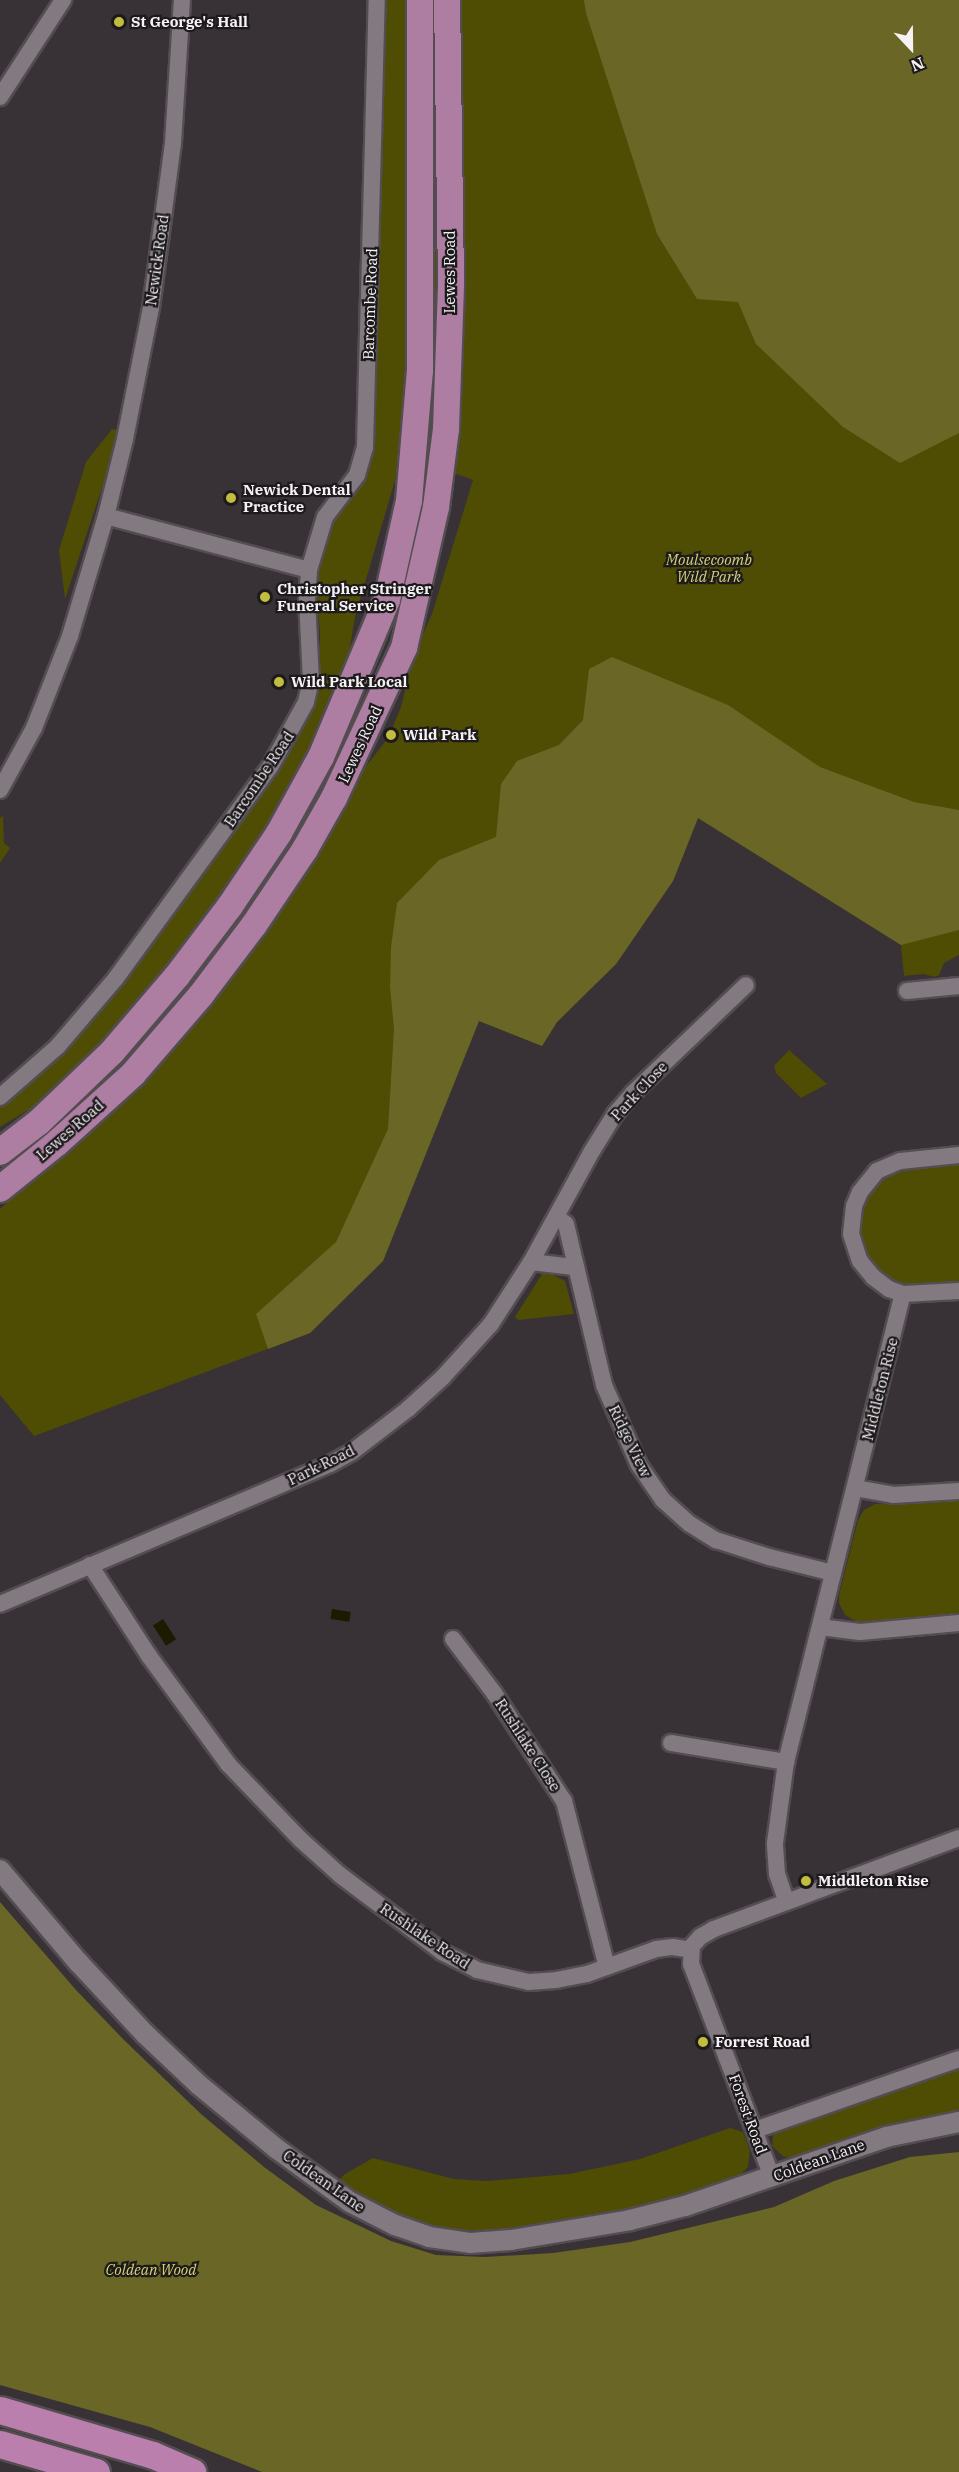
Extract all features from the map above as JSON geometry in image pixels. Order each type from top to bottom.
[{"type":"highway","points":[[0,2410],[153,2455],[192,2472]]},
{"type":"highway","points":[[0,2444],[96,2472]]},
{"type":"main road","name":"Lewes Road","points":[[0,1152],[39,1122],[112,1052],[177,976],[230,906],[279,834],[321,757],[387,600],[409,501],[420,371],[420,0]]},
{"type":"main road","name":"Lewes Road","points":[[0,1189],[57,1143],[133,1074],[201,995],[254,925],[305,849],[334,798],[404,648],[436,507],[446,429],[451,283],[447,0]]},
{"type":"street","points":[[0,97],[63,0]]},
{"type":"street","name":"Newick Road","points":[[0,790],[34,728],[70,636],[106,516],[125,439],[151,308],[173,143],[183,0]]},
{"type":"street","name":"Barcombe Road","points":[[0,1097],[58,1046],[116,978],[270,767],[306,702],[311,681],[306,600],[309,570],[326,517],[357,475],[365,447],[377,0]]},
{"type":"street","points":[[106,516],[309,570]]},
{"type":"street","name":"Park Close","points":[[557,1216],[615,1114],[633,1093],[746,985]]},
{"type":"street","points":[[907,991],[959,986]]},
{"type":"street","points":[[959,1155],[909,1159],[886,1166],[867,1182],[854,1206],[851,1234],[860,1261],[878,1282],[903,1294],[959,1291]]},
{"type":"street","name":"Park Road","points":[[0,1604],[330,1464],[352,1452],[408,1409],[443,1377],[490,1323],[531,1262],[557,1216]]},
{"type":"street","name":"Ridge View","points":[[557,1216],[566,1224],[574,1267],[611,1402],[639,1465],[663,1500],[690,1524],[716,1540],[769,1557],[833,1573]]},
{"type":"street","points":[[531,1262],[574,1267]]},
{"type":"street","name":"Middleton Rise","points":[[786,1900],[777,1874],[775,1843],[786,1762],[903,1294]]},
{"type":"street","points":[[855,1488],[893,1495],[959,1491]]},
{"type":"street","name":"Rushlake Road","points":[[90,1565],[149,1656],[228,1764],[300,1839],[381,1908],[463,1964],[499,1977],[548,1981],[587,1974],[656,1949],[673,1947],[691,1950]]},
{"type":"street","points":[[820,1627],[860,1632],[959,1623]]},
{"type":"street","name":"Rushlake Close","points":[[453,1639],[494,1693],[564,1801],[607,1968]]},
{"type":"street","points":[[670,1743],[786,1762]]},
{"type":"street","points":[[691,1950],[696,1940],[714,1929],[786,1900],[959,1838]]},
{"type":"street","name":"Coldean Lane","points":[[0,1870],[79,1963],[145,2034],[199,2085],[333,2190],[395,2225],[429,2237],[453,2241],[486,2242],[530,2238],[663,2212],[886,2137],[959,2122]]},
{"type":"street","name":"Forest Road","points":[[691,1950],[691,1964],[772,2177]]},
{"type":"street","points":[[755,2130],[959,2059]]},
{"type":"green space","name":"Moulsecoomb Wild Park","points":[[383,0],[959,0],[959,955],[944,963],[939,975],[934,977],[924,974],[904,976],[901,945],[698,818],[673,881],[616,964],[557,1022],[542,1046],[479,1021],[383,1261],[310,1333],[34,1436],[0,1395],[0,1209],[148,1076],[214,1000],[283,907],[316,854],[360,774],[388,738],[401,707],[414,654],[432,614],[473,480],[418,460],[401,449],[396,477],[355,617],[346,672],[314,744],[291,787],[211,912],[163,975],[86,1060],[35,1106],[0,1127],[0,1107],[49,1066],[80,1034],[134,968],[278,766],[311,709],[320,667],[320,631],[315,570],[330,523],[368,471],[373,454]]},
{"type":"green space","points":[[584,0],[959,0],[959,433],[900,463],[843,427],[756,344],[738,302],[697,299],[657,234],[586,13]]},
{"type":"green space","points":[[112,429],[121,431],[65,599],[59,550],[86,462]]},
{"type":"green space","points":[[612,657],[728,705],[820,767],[914,802],[959,810],[959,930],[901,945],[698,818],[673,881],[616,964],[557,1022],[542,1046],[479,1021],[383,1261],[310,1333],[268,1349],[256,1314],[336,1242],[388,1129],[394,1029],[390,987],[391,947],[397,903],[439,860],[496,837],[501,784],[517,761],[559,745],[583,720],[589,669]]},
{"type":"green space","points":[[3,815],[4,843],[10,848],[0,863],[0,818]]},
{"type":"green space","points":[[789,1050],[827,1084],[801,1098],[776,1073],[774,1066]]},
{"type":"green space","points":[[959,1165],[959,1284],[917,1288],[895,1284],[874,1268],[862,1247],[859,1230],[861,1213],[868,1197],[881,1181],[899,1171]]},
{"type":"green space","points":[[548,1272],[565,1281],[574,1314],[519,1320],[515,1317],[542,1274]]},
{"type":"green space","points":[[959,1498],[959,1615],[860,1624],[845,1615],[839,1603],[839,1595],[858,1520],[864,1510],[875,1504]]},
{"type":"green space","name":"Coldean Wood","points":[[0,1902],[76,1990],[124,2040],[201,2114],[264,2167],[316,2205],[391,2241],[436,2255],[485,2257],[553,2253],[630,2242],[774,2207],[834,2181],[910,2157],[959,2152],[959,2472],[262,2472],[150,2427],[0,2385]]},
{"type":"green space","points":[[959,2066],[959,2112],[885,2128],[795,2157],[784,2157],[772,2146],[773,2136],[777,2131]]},
{"type":"green space","points":[[730,2128],[743,2132],[750,2151],[748,2167],[738,2177],[636,2210],[521,2230],[440,2230],[409,2221],[336,2183],[345,2174],[373,2158],[454,2179],[486,2181],[569,2174],[640,2159]]},
{"type":"shaded area","points":[[332,1609],[351,1612],[349,1622],[330,1619]]},
{"type":"shaded area","points":[[163,1619],[176,1639],[166,1646],[153,1626]]},
{"type":"place","name":"St George's Hall","points":[[119,22]]},
{"type":"place","name":"Newick Dental Practice","points":[[231,498]]},
{"type":"place","name":"Christopher Stringer Funeral Service","points":[[265,597]]},
{"type":"place","name":"Wild Park Local","points":[[279,682]]},
{"type":"place","name":"Wild Park","points":[[391,735]]},
{"type":"place","name":"Middleton Rise","points":[[806,1881]]},
{"type":"place","name":"Forrest Road","points":[[703,2042]]}]
